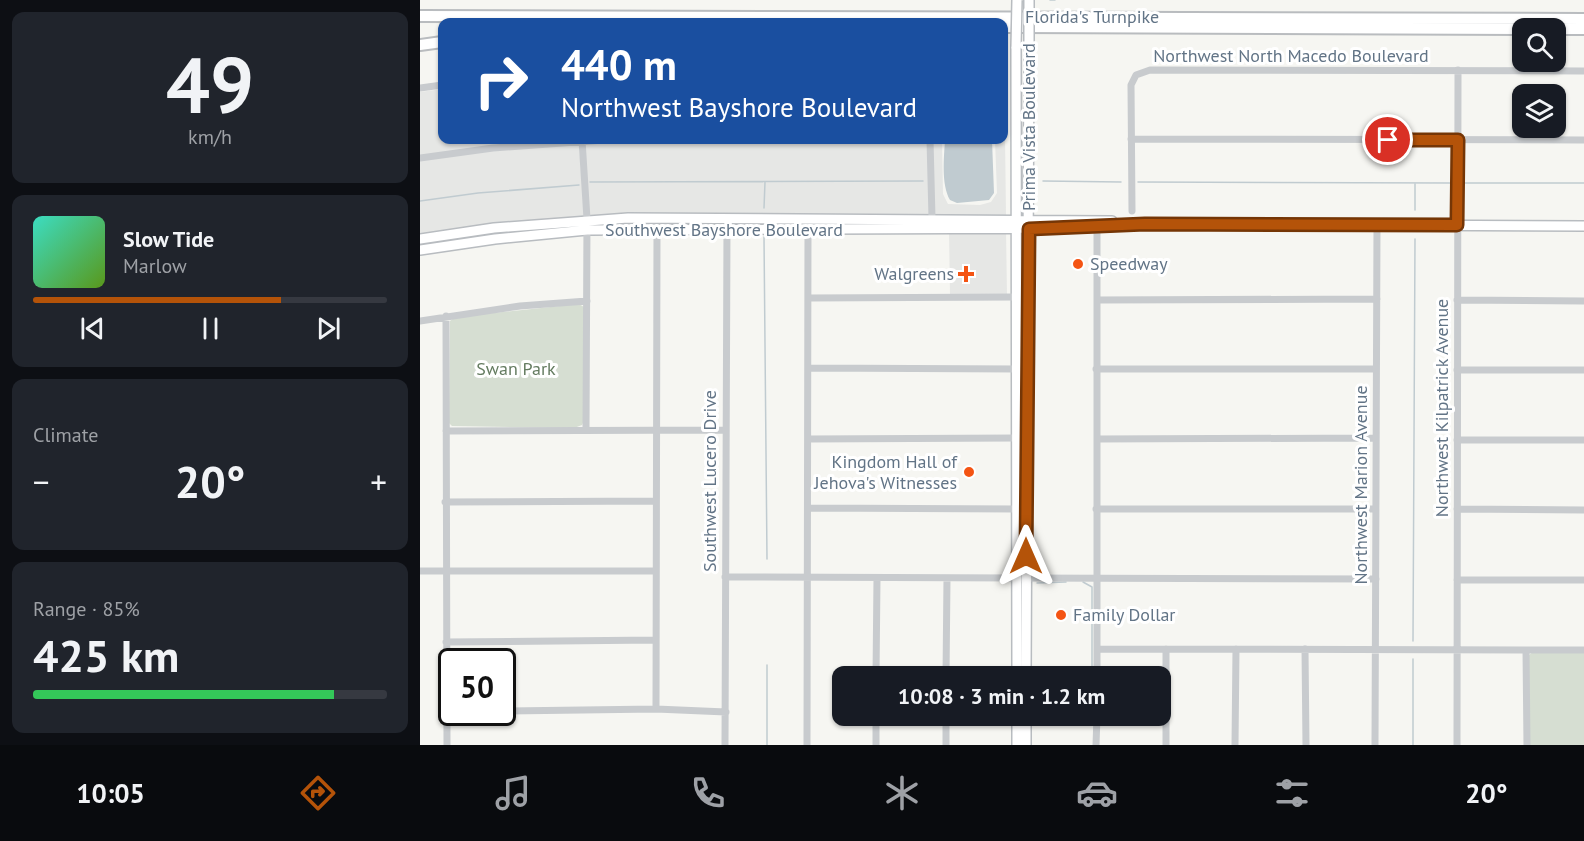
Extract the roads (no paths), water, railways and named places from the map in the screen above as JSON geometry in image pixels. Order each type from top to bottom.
[{"type":"highway","name":"Florida's Turnpike","points":[[420,16],[1584,19]]},
{"type":"highway","name":"Florida's Turnpike","points":[[1008,27],[1512,29]]},
{"type":"highway","points":[[1566,29],[1584,29]]},
{"type":"highway","points":[[420,45],[438,43]]},
{"type":"main road","name":"Prima Vista Boulevard","points":[[1017,0],[1016,297],[1022,369],[1021,579]]},
{"type":"main road","name":"Prima Vista Boulevard","points":[[1021,579],[1017,509],[1017,438],[1029,224],[1029,0]]},
{"type":"main road","points":[[796,229],[802,225],[832,225],[841,218]]},
{"type":"main road","points":[[846,230],[853,222],[884,221],[890,218]]},
{"type":"main road","name":"Southwest Bayshore Boulevard","points":[[420,239],[511,226],[586,219],[932,218],[1029,224]]},
{"type":"main road","points":[[1029,224],[1140,221],[1145,224]]},
{"type":"main road","name":"Southwest Bayshore Boulevard","points":[[420,248],[587,230],[727,228],[846,230],[1017,223]]},
{"type":"main road","points":[[1029,224],[1097,228],[1145,224],[1584,226]]},
{"type":"main road","points":[[459,244],[464,235],[506,230],[511,226]]},
{"type":"main road","points":[[420,248],[448,241],[450,234]]},
{"type":"main road","points":[[1017,666],[1021,579]]},
{"type":"main road","points":[[1021,579],[1025,666]]},
{"type":"main road","points":[[1017,726],[1017,745]]},
{"type":"main road","points":[[1026,726],[1026,745]]},
{"type":"street","name":"Northwest North Macedo Boulevard","points":[[1132,211],[1131,85],[1136,75],[1150,70],[1584,70]]},
{"type":"street","name":"Northwest Kilpatrick Avenue","points":[[1457,745],[1458,70]]},
{"type":"street","points":[[420,88],[438,86]]},
{"type":"street","points":[[1131,139],[1584,140]]},
{"type":"street","points":[[420,158],[538,144]]},
{"type":"street","points":[[582,144],[587,230],[586,430]]},
{"type":"street","points":[[930,144],[932,218]]},
{"type":"street","name":"Southwest Lucero Drive","points":[[725,745],[727,217]]},
{"type":"street","name":"Northwest Marion Avenue","points":[[1375,745],[1377,225]]},
{"type":"street","points":[[656,709],[657,228]]},
{"type":"street","points":[[1097,228],[1097,666]]},
{"type":"street","points":[[807,745],[808,229]]},
{"type":"street","points":[[808,298],[1016,297]]},
{"type":"street","points":[[1097,300],[1377,299]]},
{"type":"street","points":[[1457,300],[1584,301]]},
{"type":"street","points":[[420,321],[446,316],[587,301]]},
{"type":"street","points":[[446,316],[446,648]]},
{"type":"street","points":[[808,368],[1022,369]]},
{"type":"street","points":[[1096,369],[1376,369]]},
{"type":"street","points":[[1457,370],[1584,370]]},
{"type":"street","points":[[446,431],[725,430]]},
{"type":"street","points":[[808,439],[1017,438]]},
{"type":"street","points":[[1097,439],[1376,438]]},
{"type":"street","points":[[1457,440],[1584,440]]},
{"type":"street","points":[[446,502],[656,501]]},
{"type":"street","points":[[808,508],[1017,509]]},
{"type":"street","points":[[1096,509],[1376,509]]},
{"type":"street","points":[[1457,509],[1584,510]]},
{"type":"street","points":[[420,571],[656,571]]},
{"type":"street","points":[[725,577],[1376,579]]},
{"type":"street","points":[[876,666],[877,578]]},
{"type":"street","points":[[946,578],[946,666]]},
{"type":"street","points":[[1457,580],[1584,580]]},
{"type":"street","points":[[446,642],[656,640]]},
{"type":"street","points":[[1097,649],[1584,650]]},
{"type":"street","points":[[1166,649],[1166,745]]},
{"type":"street","points":[[1235,745],[1236,649]]},
{"type":"street","points":[[1305,649],[1305,745]]},
{"type":"street","points":[[1526,650],[1527,745]]},
{"type":"street","points":[[516,711],[656,709],[726,712]]},
{"type":"street","points":[[447,745],[448,726]]},
{"type":"street","points":[[876,726],[876,745]]},
{"type":"street","points":[[946,726],[946,745]]},
{"type":"street","points":[[1096,726],[1096,745]]},
{"type":"waterway","points":[[1050,0],[1055,0]]},
{"type":"waterway","points":[[590,182],[923,181]]},
{"type":"waterway","points":[[1043,181],[1121,182]]},
{"type":"waterway","points":[[764,208],[765,182]]},
{"type":"waterway","points":[[1138,182],[1450,183]]},
{"type":"waterway","points":[[1465,183],[1584,183]]},
{"type":"waterway","points":[[1415,184],[1415,210]]},
{"type":"waterway","points":[[420,201],[478,193],[579,185]]},
{"type":"waterway","points":[[764,237],[767,559]]},
{"type":"waterway","points":[[1413,641],[1415,239]]},
{"type":"waterway","points":[[1037,583],[1066,582]]},
{"type":"waterway","points":[[1083,582],[1092,587],[1092,666]]},
{"type":"waterway","points":[[1413,659],[1413,745]]},
{"type":"waterway","points":[[767,665],[767,745]]},
{"type":"place","name":"Speedway","points":[[1078,264]]},
{"type":"place","name":"Walgreens","points":[[966,274]]},
{"type":"place","name":"Kingdom Hall of Jehova's Witnesses","points":[[969,472]]},
{"type":"place","name":"Family Dollar","points":[[1061,615]]},
{"type":"park label","name":"Swan Park","points":[[516,369]]}]
